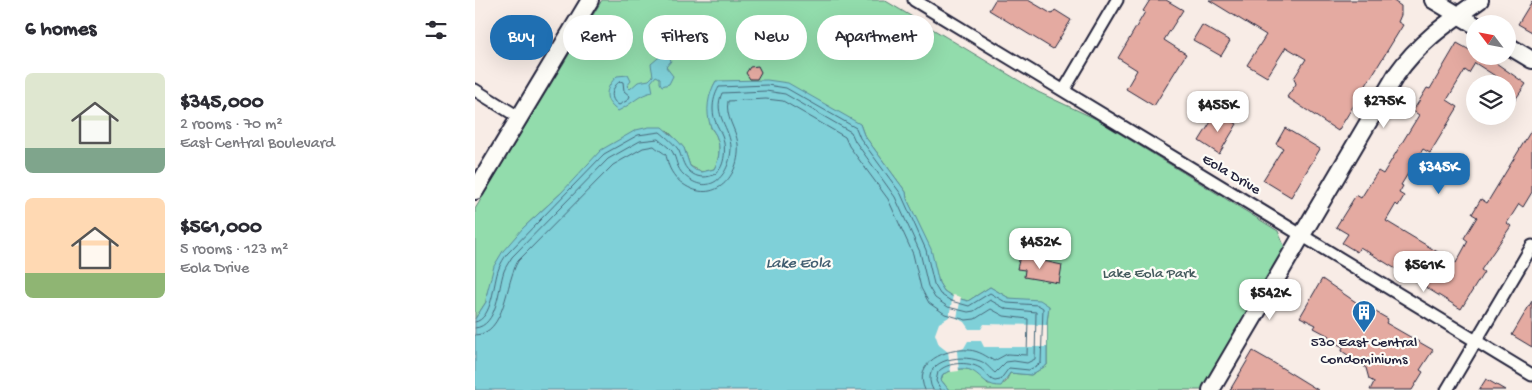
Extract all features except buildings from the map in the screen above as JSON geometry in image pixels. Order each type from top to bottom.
[{"type":"street","points":[[475,191],[590,0]]},
{"type":"street","name":"Eola Drive","points":[[914,0],[1532,375]]},
{"type":"street","points":[[1064,90],[1117,0]]},
{"type":"street","points":[[1433,0],[1466,20]]},
{"type":"street","points":[[1211,390],[1406,61],[1419,46],[1438,30],[1480,0]]},
{"type":"street","points":[[1516,50],[1532,60]]},
{"type":"street","points":[[475,90],[520,118]]},
{"type":"street","points":[[1447,390],[1532,246]]},
{"type":"green space","name":"Lake Eola Park","points":[[602,0],[884,0],[909,15],[817,15],[817,60],[934,60],[934,30],[1038,92],[1096,119],[1278,231],[1285,248],[1202,390],[949,390],[941,380],[943,374],[957,369],[973,371],[988,384],[1005,383],[1010,373],[1031,375],[1047,365],[1049,306],[1009,298],[990,287],[968,301],[953,297],[944,291],[939,283],[930,249],[907,199],[906,192],[864,135],[860,124],[716,81],[710,97],[709,110],[711,128],[716,135],[719,146],[718,158],[714,169],[702,172],[690,166],[684,148],[667,130],[561,193],[523,228],[487,293],[486,302],[475,319],[475,209],[566,60],[633,60],[633,15],[593,15]]},
{"type":"water","points":[[656,60],[671,60],[666,67],[673,76],[669,84],[662,86],[660,78],[656,76],[651,82],[653,92],[643,95],[618,111],[609,103],[607,98],[610,85],[617,76],[628,75],[631,81],[627,86],[630,89],[638,82],[649,80],[653,76],[651,64]]},
{"type":"water","name":"Lake Eola","points":[[767,80],[788,83],[860,124],[864,135],[906,192],[907,199],[931,249],[939,283],[944,291],[953,297],[968,301],[990,287],[1009,298],[1040,300],[1049,306],[1047,365],[1031,375],[1010,373],[1001,386],[987,382],[971,371],[965,369],[955,370],[943,374],[941,380],[949,390],[475,390],[475,319],[486,302],[494,266],[503,251],[523,228],[561,193],[601,150],[636,130],[662,127],[684,148],[690,166],[702,172],[714,169],[718,158],[719,146],[709,121],[708,109],[709,97],[716,81]]},
{"type":"pier","points":[[953,295],[961,297],[957,318],[964,322],[969,329],[981,329],[984,324],[1047,325],[1047,347],[984,347],[981,341],[968,341],[964,348],[957,351],[959,371],[951,372],[948,352],[939,345],[935,334],[939,323],[949,317]]},
{"type":"place","name":"530 East Central Condominiums","points":[[1364,333]]}]
